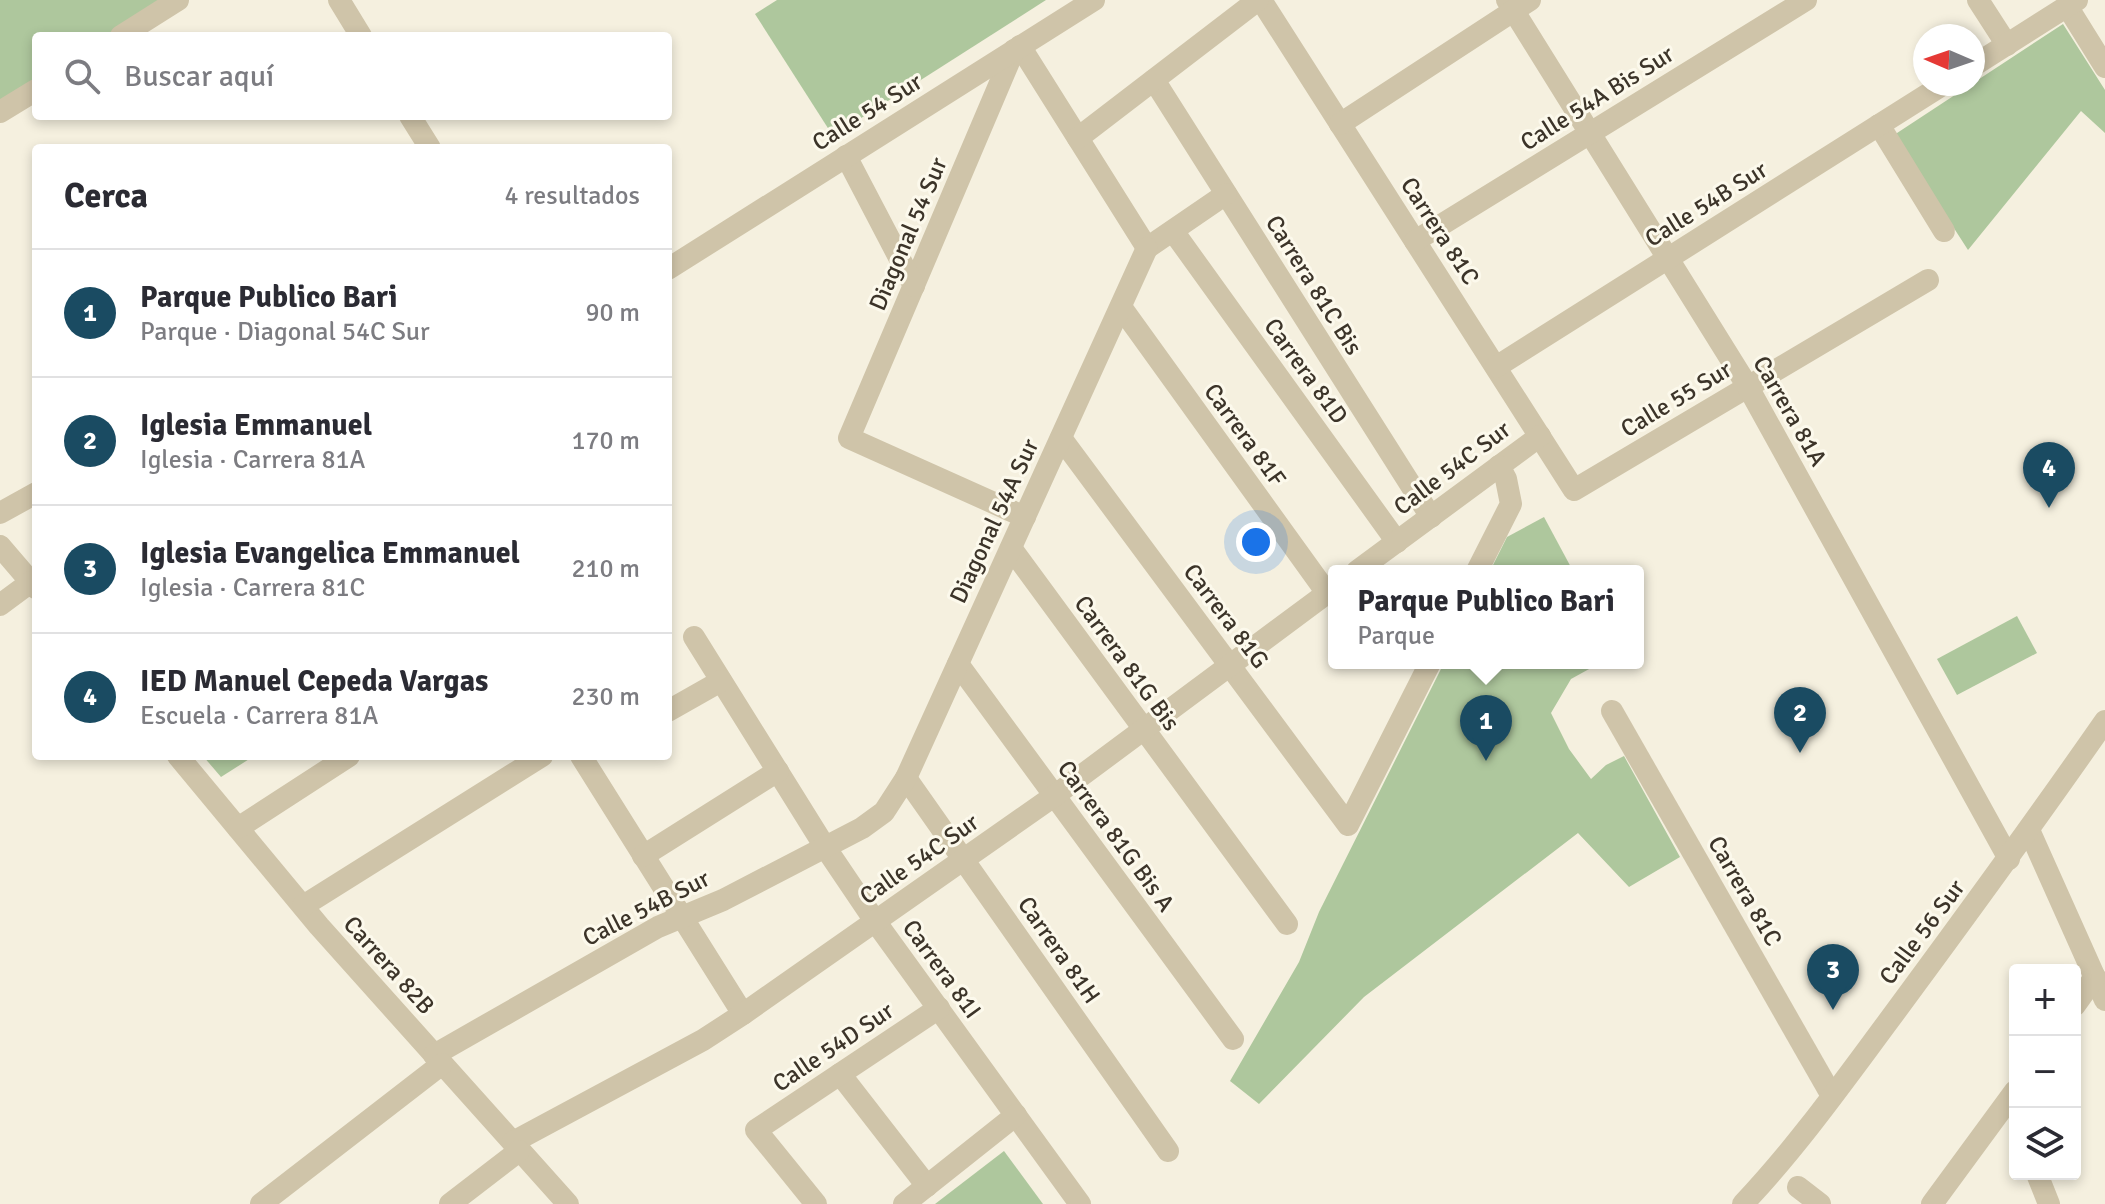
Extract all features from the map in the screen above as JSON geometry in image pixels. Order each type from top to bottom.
[{"type":"street","points":[[127,32],[178,0]]},
{"type":"street","points":[[339,0],[359,32]]},
{"type":"street","name":"Calle 54 Sur","points":[[672,266],[1094,0]]},
{"type":"street","points":[[1078,138],[1260,0]]},
{"type":"street","name":"Carrera 81C","points":[[1260,0],[1574,490]]},
{"type":"street","name":"Calle 54A Bis Sur","points":[[1415,241],[1806,0]]},
{"type":"street","points":[[1978,0],[2007,45]]},
{"type":"street","points":[[1985,59],[2072,3],[2105,67]]},
{"type":"street","points":[[1340,124],[1517,4]]},
{"type":"street","name":"Carrera 81A","points":[[1517,4],[1590,133],[1748,387],[2009,859]]},
{"type":"street","points":[[1017,48],[1147,248],[1226,194]]},
{"type":"street","name":"Diagonal 54 Sur","points":[[1017,48],[849,438],[1025,517]]},
{"type":"street","name":"Carrera 81C Bis","points":[[1154,80],[1431,517]]},
{"type":"street","points":[[0,112],[32,92]]},
{"type":"street","name":"Calle 54B Sur","points":[[1496,367],[1925,96]]},
{"type":"street","points":[[412,120],[428,144]]},
{"type":"street","points":[[1879,125],[1944,231]]},
{"type":"street","points":[[846,156],[914,286]]},
{"type":"street","name":"Carrera 81D","points":[[1173,231],[1397,542]]},
{"type":"street","name":"Diagonal 54A Sur","points":[[884,812],[906,778],[1147,248]]},
{"type":"street","name":"Calle 55 Sur","points":[[1574,490],[1928,280]]},
{"type":"street","name":"Carrera 81F","points":[[1121,307],[1328,587]]},
{"type":"street","name":"Calle 54C Sur","points":[[1365,565],[1540,436]]},
{"type":"street","name":"Carrera 81G","points":[[1061,438],[1348,825],[1427,669]]},
{"type":"street","points":[[1480,565],[1511,504],[1506,479],[1499,466]]},
{"type":"street","points":[[0,513],[32,495]]},
{"type":"street","points":[[0,546],[32,584]]},
{"type":"street","name":"Carrera 81G Bis","points":[[1011,548],[1287,924]]},
{"type":"street","points":[[0,605],[32,586]]},
{"type":"street","name":"Calle 54C Sur","points":[[450,1204],[516,1146],[743,1014],[1054,796],[1328,593]]},
{"type":"street","name":"Carrera 81I","points":[[694,637],[875,921],[1080,1204]]},
{"type":"street","name":"Carrera 81G Bis A","points":[[958,664],[1233,1039]]},
{"type":"street","points":[[672,709],[721,681]]},
{"type":"street","name":"Carrera 81C","points":[[1612,711],[1832,1096]]},
{"type":"street","name":"Calle 56 Sur","points":[[1743,1204],[1775,1169],[1832,1096],[2009,859],[2105,721]]},
{"type":"street","name":"Carrera 82B","points":[[181,760],[303,906],[568,1204]]},
{"type":"street","points":[[238,828],[343,760]]},
{"type":"street","points":[[303,906],[536,760]]},
{"type":"street","points":[[587,760],[743,1014]]},
{"type":"street","points":[[643,856],[778,771]]},
{"type":"street","name":"Carrera 81H","points":[[906,778],[1168,1151]]},
{"type":"street","name":"Calle 54B Sur","points":[[261,1204],[438,1059],[658,927],[723,900],[862,828],[884,812]]},
{"type":"street","points":[[2029,830],[2105,1000]]},
{"type":"street","points":[[2081,997],[2095,977]]},
{"type":"street","name":"Calle 54D Sur","points":[[816,1204],[756,1130],[939,1008]]},
{"type":"street","points":[[840,1074],[927,1186]]},
{"type":"street","points":[[1932,1204],[2009,1107]]},
{"type":"street","points":[[904,1204],[1016,1115]]},
{"type":"street","points":[[2039,1180],[2049,1204]]},
{"type":"street","points":[[1798,1187],[1820,1204]]},
{"type":"green space","points":[[0,0],[165,0],[113,32],[32,32],[32,83],[0,103]]},
{"type":"green space","points":[[777,0],[1046,0],[833,136],[755,14]]},
{"type":"green space","points":[[2063,24],[2105,90],[2105,133],[2081,111],[1968,250],[1894,135],[1953,96],[1985,96],[1985,75]]},
{"type":"green space","points":[[1544,517],[1570,565],[1493,565],[1507,537]]},
{"type":"green space","points":[[2017,616],[2037,653],[1957,695],[1937,659]]},
{"type":"green space","points":[[1441,669],[1589,669],[1571,679],[1551,713],[1569,749],[1591,779],[1606,765],[1624,756],[1680,857],[1629,887],[1578,833],[1364,997],[1259,1104],[1230,1081],[1299,962],[1319,912]]},
{"type":"green space","points":[[206,760],[248,760],[221,777]]},
{"type":"green space","points":[[1004,1151],[1043,1204],[935,1204]]},
{"type":"place","name":"IED Manuel Cepeda Vargas","points":[[2049,508]]},
{"type":"place","name":"Iglesia Emmanuel","points":[[1800,753]]},
{"type":"place","name":"Parque Publico Bari","points":[[1486,761]]},
{"type":"place","name":"Iglesia Evangelica Emmanuel","points":[[1833,1010]]}]
